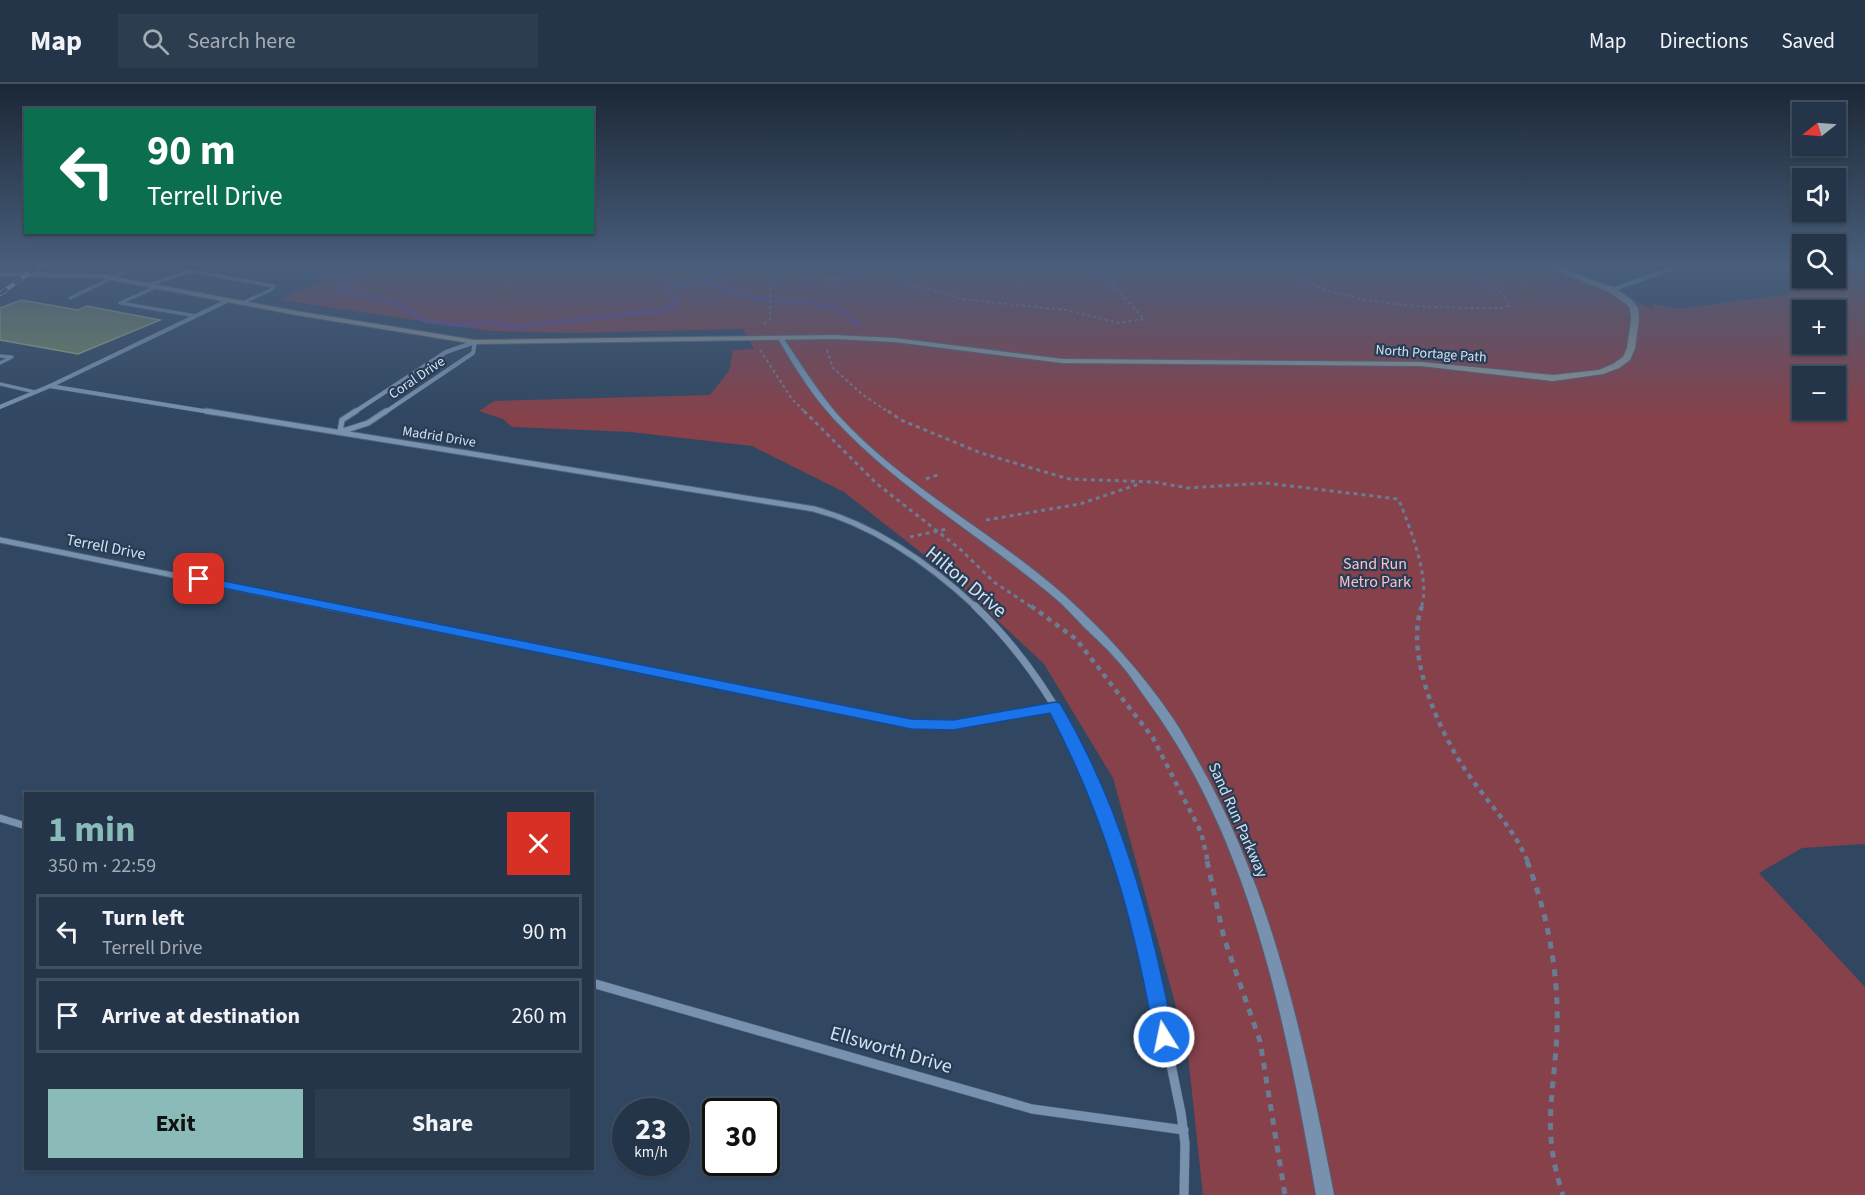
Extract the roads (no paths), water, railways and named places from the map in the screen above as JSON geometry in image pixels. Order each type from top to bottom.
[{"type":"main road","name":"North Portage Path","points":[[313,315],[475,342],[780,337],[895,340],[1063,361],[1421,364],[1553,378],[1600,372],[1616,366],[1627,358],[1631,348],[1634,315]]},
{"type":"street","points":[[0,406],[50,386],[196,316]]},
{"type":"street","name":"Sand Run Parkway","points":[[780,337],[802,375],[845,428],[878,459],[1064,601],[1122,658],[1179,734],[1212,794],[1264,926],[1296,1047],[1325,1195]]},
{"type":"street","name":"Coral Drive","points":[[475,342],[473,353],[378,417],[368,423],[340,432],[342,420],[446,352],[475,342]]},
{"type":"street","name":"Madrid Drive","points":[[50,386],[825,511]]},
{"type":"street","name":"Hilton Drive","points":[[825,511],[853,520],[893,544],[947,583],[990,620],[1018,652],[1055,707],[1088,770],[1127,873],[1150,957],[1184,1130],[1184,1195]]},
{"type":"street","name":"Terrell Drive","points":[[0,540],[866,717],[911,724],[953,725],[1055,707]]},
{"type":"street","points":[[0,818],[24,825]]},
{"type":"street","name":"Ellsworth Drive","points":[[594,984],[1032,1109],[1184,1130]]},
{"type":"lane","points":[[189,315],[196,316]]},
{"type":"lane","points":[[0,356],[12,357],[0,363]]},
{"type":"lane","points":[[0,384],[35,392]]},
{"type":"waterway","points":[[416,315],[426,321],[461,325],[494,323],[514,327],[621,315]]},
{"type":"waterway","points":[[847,315],[858,326]]},
{"type":"park label","name":"Sand Run Metro Park","points":[[1375,573]]}]
